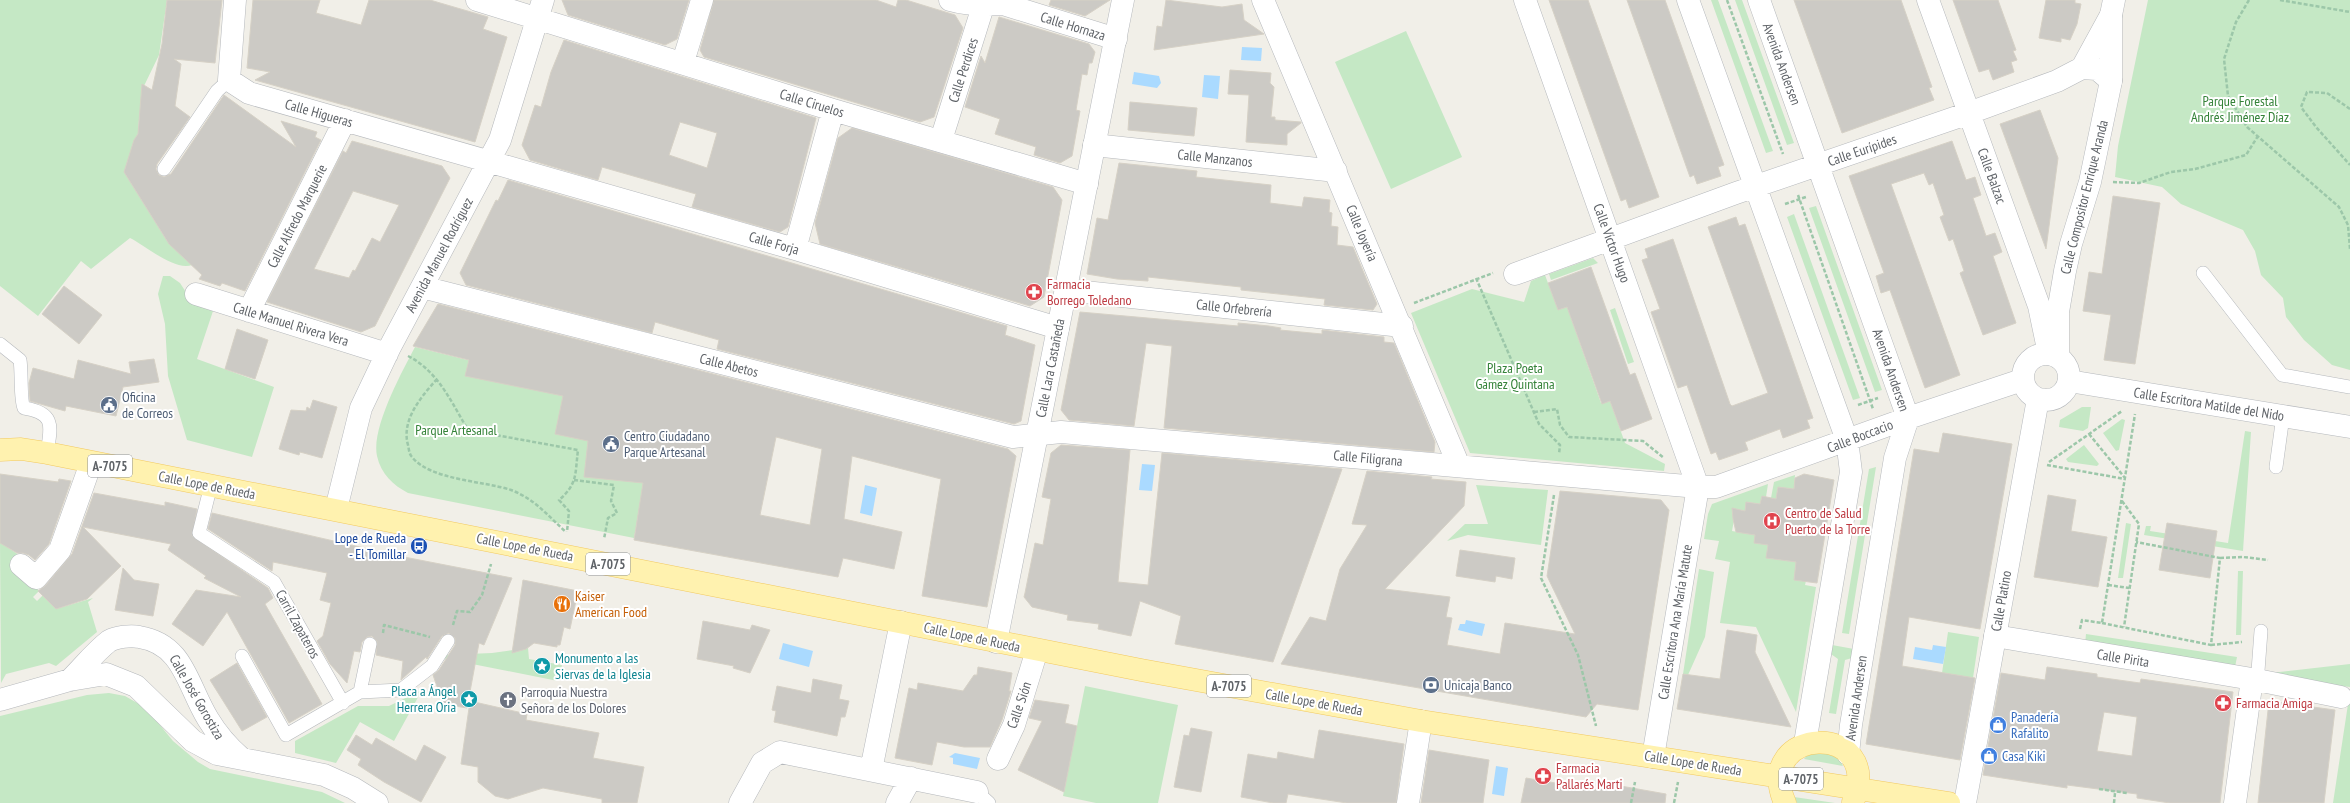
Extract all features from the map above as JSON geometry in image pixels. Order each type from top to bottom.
[{"type":"main road","name":"Calle Lope de Rueda","points":[[0,450],[22,449],[47,453],[91,463],[336,509],[1037,650],[1421,721],[1779,776],[1856,796],[1949,803]]},
{"type":"main road","points":[[1783,801],[1779,790],[1779,776],[1784,761],[1797,748],[1805,743],[1819,741],[1830,743],[1848,754],[1856,764],[1859,776],[1856,796]]},
{"type":"street","points":[[229,80],[235,0]]},
{"type":"street","name":"Calle Ciruelos","points":[[476,0],[540,10],[683,62],[833,110],[941,140],[1087,184]]},
{"type":"street","points":[[683,62],[702,0]]},
{"type":"street","name":"Calle Hornaza","points":[[950,0],[1003,4],[1116,39]]},
{"type":"street","name":"Calle Lara Castañeda","points":[[996,642],[1123,0]]},
{"type":"street","name":"Calle Joyería","points":[[1264,0],[1402,326],[1459,466]]},
{"type":"street","name":"Calle Víctor Hugo","points":[[1525,0],[1698,487]]},
{"type":"street","points":[[1688,0],[1847,440],[1852,472],[1805,743]]},
{"type":"street","name":"Avenida Andersen","points":[[1759,0],[1908,418],[1895,458],[1851,725],[1848,754]]},
{"type":"street","name":"Calle Balzac","points":[[1928,0],[2039,306],[2053,355]]},
{"type":"street","name":"Calle Perdices","points":[[941,140],[984,3]]},
{"type":"street","name":"Calle Compositor Enrique Aranda","points":[[2082,68],[2112,7]]},
{"type":"street","name":"Calle Compositor Enrique Aranda","points":[[2053,355],[2065,271],[2071,244],[2090,182],[2111,80],[2112,7]]},
{"type":"street","name":"Avenida Manuel Rodríguez","points":[[336,509],[361,408],[388,351],[500,140],[540,10]]},
{"type":"street","points":[[2082,68],[2097,69],[2111,80]]},
{"type":"street","name":"Calle Eurípides","points":[[1610,238],[1755,186],[1969,113],[2057,81],[2082,68]]},
{"type":"street","name":"Calle Higueras","points":[[229,80],[249,92],[489,162]]},
{"type":"street","points":[[795,249],[833,110]]},
{"type":"street","name":"Calle Alfredo Marquerie","points":[[249,311],[345,120]]},
{"type":"street","name":"Calle Manzanos","points":[[1094,146],[1336,171]]},
{"type":"street","name":"Calle Forja","points":[[489,162],[795,249],[1058,328]]},
{"type":"street","points":[[1515,274],[1610,238]]},
{"type":"street","name":"Calle Abetos","points":[[422,287],[1013,437],[1037,434]]},
{"type":"street","name":"Calle Orfebrería","points":[[1066,290],[1402,326]]},
{"type":"street","name":"Calle Manuel Rivera Vera","points":[[196,294],[249,311],[388,351]]},
{"type":"street","points":[[2053,355],[2067,367],[2069,381],[2063,393],[2051,400],[2038,399],[2027,392],[2022,380],[2025,366],[2035,356],[2053,355]]},
{"type":"street","name":"Calle Boccacio","points":[[1698,487],[1716,487],[1908,418],[2022,380]]},
{"type":"street","name":"Calle Escritora Matilde del Nido","points":[[2069,381],[2138,397],[2283,416],[2350,427]]},
{"type":"street","name":"Calle Platino","points":[[1965,803],[2038,399]]},
{"type":"street","name":"Calle Filigrana","points":[[1037,434],[1061,432],[1698,487]]},
{"type":"street","points":[[21,565],[36,578],[60,550],[91,463]]},
{"type":"street","name":"Calle Escritora Ana María Matute","points":[[1653,757],[1698,487]]},
{"type":"street","points":[[871,770],[901,622]]},
{"type":"street","name":"Calle José Gorostiza","points":[[70,680],[110,640],[133,636],[152,639],[169,650],[182,665],[206,717],[218,736],[243,760]]},
{"type":"street","name":"Calle Pirita","points":[[1995,636],[2076,651],[2252,679],[2341,697]]},
{"type":"street","name":"Calle Sión","points":[[998,759],[1014,725],[1037,650]]},
{"type":"street","name":"Calle José Gorostiza","points":[[0,700],[70,680],[106,674],[136,686],[193,741],[217,754],[324,775],[353,788],[377,803]]},
{"type":"street","points":[[2235,803],[2252,679]]},
{"type":"street","points":[[1408,803],[1421,721]]},
{"type":"street","points":[[740,803],[762,763],[780,752],[911,778],[983,798]]},
{"type":"street","points":[[897,803],[911,778]]},
{"type":"lane","points":[[164,169],[217,91],[229,80]]},
{"type":"lane","points":[[2203,273],[2282,375],[2350,386]]},
{"type":"lane","points":[[0,344],[20,360],[23,386],[20,402],[24,408],[36,410],[46,416],[51,424],[47,453]]},
{"type":"lane","points":[[2276,467],[2283,416]]},
{"type":"lane","name":"Carril Zapateros","points":[[211,485],[199,533],[274,582],[343,703]]},
{"type":"lane","points":[[2252,679],[2258,671],[2260,637]]},
{"type":"lane","points":[[242,656],[286,735],[360,692],[400,690],[432,666],[448,641]]},
{"type":"lane","points":[[360,692],[370,644]]},
{"type":"path","points":[[1727,0],[1784,157]]},
{"type":"path","points":[[2249,0],[2236,22],[2224,59],[2228,96],[2247,127],[2339,207],[2348,225],[2350,249]]},
{"type":"path","points":[[2280,0],[2350,12]]},
{"type":"path","points":[[2350,109],[2328,93],[2307,92],[2301,107],[2316,127],[2350,165]]},
{"type":"path","points":[[2090,182],[2139,183],[2171,172],[2195,169],[2246,155],[2258,136]]},
{"type":"path","points":[[1777,155],[1790,150]]},
{"type":"path","points":[[1797,193],[1875,414]]},
{"type":"path","points":[[1781,205],[1813,194]]},
{"type":"path","points":[[1419,300],[1489,273],[1515,274]]},
{"type":"path","points":[[1476,278],[1539,424],[1560,445],[1559,456]]},
{"type":"path","points":[[388,351],[418,361],[437,379],[468,430],[578,450],[574,480],[570,490],[559,500],[569,511],[567,532],[537,503],[512,490],[444,474],[424,467],[411,456],[406,440],[407,424],[421,397],[437,379]]},
{"type":"path","points":[[1852,407],[1884,396]]},
{"type":"path","points":[[2125,479],[2045,465],[2138,397]]},
{"type":"path","points":[[2102,623],[2138,397]]},
{"type":"path","points":[[1534,412],[1557,409],[1560,425],[1569,437],[1643,442],[1669,462]]},
{"type":"path","points":[[2089,434],[2125,479]]},
{"type":"path","points":[[574,480],[614,486],[611,501],[617,513],[608,518],[604,540]]},
{"type":"path","points":[[1554,491],[1541,578],[1578,655],[1593,710],[1596,728],[1594,748]]},
{"type":"path","points":[[2122,501],[2139,524],[2124,627]]},
{"type":"path","points":[[384,625],[448,641],[457,611],[470,612],[482,595],[497,542]]},
{"type":"path","points":[[2136,542],[2220,558],[2244,557],[2268,560]]},
{"type":"path","points":[[2211,645],[2220,558]]},
{"type":"path","points":[[2108,585],[2129,588]]},
{"type":"path","points":[[2076,651],[2082,620],[2211,645],[2260,637]]},
{"type":"path","points":[[1631,803],[1635,782]]},
{"type":"path","points":[[2099,789],[2115,793],[2127,793]]},
{"type":"path","points":[[2114,803],[2115,793]]},
{"type":"green space","points":[[0,0],[167,0],[159,55],[143,88],[138,128],[141,130],[137,135],[140,137],[130,155],[124,172],[167,241],[192,265],[185,266],[169,261],[130,238],[91,269],[81,261],[38,316],[0,286]]},
{"type":"green space","points":[[1711,0],[1718,0],[1773,151],[1766,153]]},
{"type":"green space","points":[[1735,0],[1742,0],[1794,143],[1787,145]]},
{"type":"green space","name":"Parque Forestal Andrés Jiménez Díaz","points":[[2148,0],[2350,0],[2350,370],[2332,365],[2304,340],[2286,317],[2283,298],[2261,275],[2255,251],[2243,230],[2181,204],[2162,187],[2115,177],[2118,146]]},
{"type":"green space","points":[[1406,31],[1462,157],[1391,189],[1335,62]]},
{"type":"green space","points":[[1816,206],[1882,390],[1875,392],[1809,208]]},
{"type":"green space","points":[[1794,214],[1860,398],[1853,400],[1787,217]]},
{"type":"green space","points":[[1593,258],[1598,263],[1551,280],[1549,274]]},
{"type":"green space","name":"Plaza Poeta Gámez Quintana","points":[[1545,275],[1558,310],[1567,307],[1601,403],[1610,401],[1625,443],[1665,464],[1664,471],[1470,453],[1411,313],[1472,289],[1524,302],[1531,281]]},
{"type":"green space","points":[[163,276],[170,276],[180,283],[193,303],[213,311],[197,359],[274,387],[252,457],[187,440],[168,376],[165,324],[158,294]]},
{"type":"green space","points":[[1615,308],[1634,362],[1628,364],[1610,310]]},
{"type":"green space","name":"Parque Artesanal","points":[[415,347],[658,407],[634,538],[408,493],[393,483],[381,468],[377,456],[376,444],[383,416],[389,400]]},
{"type":"green space","points":[[2082,407],[2091,407],[2088,428],[2083,431],[2059,427],[2060,420]]},
{"type":"green space","points":[[2122,419],[2125,420],[2119,450],[2116,451],[2103,433]]},
{"type":"green space","points":[[2245,431],[2251,432],[2243,551],[2144,535],[2146,526],[2151,526],[2150,531],[2228,543]]},
{"type":"green space","points":[[2084,445],[2099,464],[2097,466],[2068,462],[2066,459]]},
{"type":"green space","points":[[1876,467],[1849,634],[1842,633],[1869,469]]},
{"type":"green space","points":[[1795,475],[1794,489],[1778,487],[1776,499],[1771,498],[1774,482]]},
{"type":"green space","points":[[1768,484],[1766,497],[1762,496],[1760,504],[1747,502],[1745,511],[1736,509],[1732,531],[1755,535],[1755,543],[1768,545],[1767,558],[1796,562],[1794,580],[1806,581],[1805,585],[1816,587],[1796,712],[1756,627],[1720,623],[1730,562],[1715,559],[1719,541],[1704,539],[1708,514],[1712,504]]},
{"type":"green space","points":[[1476,485],[1548,490],[1541,545],[1468,535],[1447,541],[1465,524],[1488,524]]},
{"type":"green space","points":[[2126,523],[2131,524],[2123,578],[2118,578]]},
{"type":"green space","points":[[0,541],[8,544],[7,547],[22,557],[29,579],[39,591],[33,597],[37,601],[43,595],[56,609],[93,598],[88,602],[97,632],[56,666],[49,663],[6,674],[1,683]]},
{"type":"green space","points":[[1699,569],[1714,572],[1705,637],[1688,675],[1683,674]]},
{"type":"green space","points":[[2238,571],[2243,571],[2241,635],[2236,635]]},
{"type":"green space","points":[[1948,632],[1979,637],[1973,678],[1942,673]]},
{"type":"green space","points":[[2086,634],[2237,657],[2235,667],[2085,645]]},
{"type":"green space","points":[[1832,645],[1854,649],[1852,658],[1845,660],[1836,714],[1829,713],[1838,659],[1831,654]]},
{"type":"green space","points":[[528,648],[529,659],[562,665],[558,681],[442,658],[444,655],[492,653]]},
{"type":"green space","points":[[2350,664],[2350,687],[2271,677],[2271,673]]},
{"type":"green space","points":[[1085,686],[1178,705],[1158,803],[1096,803],[1063,796]]},
{"type":"green space","points":[[422,690],[394,741],[360,722],[336,763],[295,753],[295,741],[358,706],[389,706]]},
{"type":"green space","points":[[2350,691],[2350,803],[2333,803]]},
{"type":"green space","points":[[109,693],[125,696],[146,708],[173,741],[198,762],[210,769],[322,792],[345,803],[0,803],[0,716],[87,695]]},
{"type":"green space","points":[[1819,750],[1840,759],[1843,766],[1804,759],[1809,753]]},
{"type":"green space","points":[[1794,797],[1835,803],[1797,803]]},
{"type":"water","points":[[1242,47],[1262,48],[1261,61],[1241,60]]},
{"type":"water","points":[[1134,72],[1159,76],[1161,83],[1157,88],[1132,84]]},
{"type":"water","points":[[1204,75],[1220,76],[1218,99],[1202,97]]},
{"type":"water","points":[[1142,464],[1155,465],[1152,491],[1139,490]]},
{"type":"water","points":[[865,485],[877,488],[872,516],[860,513]]},
{"type":"water","points":[[1466,620],[1485,624],[1482,636],[1458,630],[1460,624],[1465,624]]},
{"type":"water","points":[[783,643],[813,651],[809,667],[779,659]]},
{"type":"water","points":[[1933,645],[1946,647],[1943,664],[1913,659],[1915,647],[1932,650]]},
{"type":"water","points":[[955,753],[980,758],[977,769],[953,764],[953,758],[949,757]]},
{"type":"water","points":[[1496,766],[1508,768],[1504,796],[1492,794]]},
{"type":"building","points":[[167,0],[222,0],[215,63],[174,59],[181,64],[175,106],[190,117],[157,164],[156,169],[159,175],[164,177],[171,174],[224,95],[296,147],[281,121],[317,132],[315,137],[321,140],[245,291],[222,283],[220,286],[199,279],[202,275],[169,244],[124,172],[134,140],[138,134],[142,84],[152,90],[162,44]]},
{"type":"building","points":[[253,0],[320,0],[316,13],[361,25],[369,0],[430,0],[488,17],[483,29],[507,37],[475,142],[255,80],[270,72],[247,68]]},
{"type":"building","points":[[562,0],[689,0],[677,39],[665,45],[568,15]]},
{"type":"building","points":[[714,0],[876,0],[896,7],[898,0],[906,0],[955,15],[963,28],[934,117],[920,122],[704,57],[700,50]]},
{"type":"building","points":[[1051,0],[1110,0],[1085,16],[1049,5]]},
{"type":"building","points":[[1166,0],[1222,7],[1242,4],[1244,20],[1264,34],[1154,50],[1157,26],[1162,27]]},
{"type":"building","points":[[1549,0],[1588,0],[1659,197],[1629,208],[1626,199],[1621,201]]},
{"type":"building","points":[[1627,0],[1665,0],[1724,165],[1718,167],[1721,176],[1697,184],[1694,175],[1690,177]]},
{"type":"building","points":[[1794,0],[1901,0],[1932,87],[1929,88],[1934,100],[1842,133]]},
{"type":"building","points":[[1953,0],[1998,0],[2016,50],[2013,51],[2017,60],[2011,62],[2014,72],[1993,80],[1989,69],[1979,72]]},
{"type":"building","points":[[2046,0],[2075,0],[2075,3],[2081,4],[2077,24],[2070,40],[2061,38],[2061,42],[2039,38]]},
{"type":"building","points":[[999,17],[1089,44],[1095,52],[1092,63],[1089,63],[1087,75],[1082,74],[1076,110],[1080,111],[1072,156],[1060,163],[1034,155],[1036,147],[995,134],[1000,119],[965,107],[981,56],[985,63]]},
{"type":"building","points":[[564,40],[816,118],[788,227],[780,232],[692,207],[696,194],[602,167],[598,180],[530,160],[522,145],[535,105],[541,107],[551,72]],"holes":[[[680,122],[717,133],[707,168],[669,155]]]},
{"type":"building","points":[[1230,70],[1271,73],[1270,83],[1274,87],[1271,117],[1275,117],[1275,120],[1301,122],[1287,134],[1287,145],[1246,142],[1249,95],[1228,94]]},
{"type":"building","points":[[1130,102],[1197,108],[1194,136],[1128,130]]},
{"type":"building","points":[[2040,110],[2058,158],[2046,249],[2000,124]]},
{"type":"building","points":[[852,128],[1053,187],[1062,200],[1044,297],[1030,306],[820,244],[815,223],[838,138]]},
{"type":"building","points":[[352,141],[442,166],[450,178],[375,326],[361,332],[267,302],[343,151],[346,153]],"holes":[[[353,191],[399,205],[380,242],[372,238],[355,271],[353,270],[349,278],[314,269]]]},
{"type":"building","points":[[1952,141],[1966,180],[1975,177],[1981,195],[1973,198],[1986,236],[1995,233],[2002,252],[1993,256],[2016,323],[1983,335],[1960,273],[1964,271],[1953,239],[1949,241],[1940,217],[1944,215],[1933,183],[1929,185],[1924,173],[1891,184],[1960,375],[1925,388],[1890,290],[1881,293],[1876,276],[1884,273],[1849,176]]},
{"type":"building","points":[[1119,163],[1197,171],[1196,177],[1271,185],[1270,203],[1302,207],[1304,197],[1330,200],[1329,212],[1332,213],[1331,226],[1338,227],[1337,245],[1353,247],[1377,304],[1373,310],[1324,305],[1325,299],[1241,290],[1241,287],[1148,277],[1148,281],[1117,279],[1087,274],[1097,218],[1108,220]]},
{"type":"building","points":[[508,180],[1007,326],[1005,335],[1035,345],[1021,421],[1014,424],[717,349],[719,340],[655,322],[652,333],[466,285],[460,273],[496,200],[498,201]]},
{"type":"building","points":[[2113,196],[2160,203],[2135,364],[2104,360],[2111,315],[2083,311],[2089,272],[2102,274]]},
{"type":"building","points":[[1736,217],[1739,226],[1745,224],[1813,418],[1807,420],[1810,428],[1783,438],[1780,429],[1745,442],[1748,450],[1719,460],[1716,452],[1711,454],[1687,385],[1678,388],[1651,312],[1660,309],[1642,260],[1648,258],[1645,249],[1673,239],[1730,404],[1732,406],[1768,393],[1708,227]]},
{"type":"building","points":[[1591,267],[1630,375],[1635,373],[1652,419],[1621,431],[1610,401],[1602,404],[1567,307],[1558,310],[1548,283]]},
{"type":"building","points":[[64,286],[102,315],[79,344],[42,314]]},
{"type":"building","points":[[438,304],[1008,449],[1016,456],[987,607],[922,596],[941,479],[852,456],[844,519],[902,532],[894,569],[843,558],[838,577],[634,540],[643,483],[584,477],[588,441],[555,434],[563,396],[465,376],[469,360],[413,346]],"holes":[[[776,437],[822,449],[810,525],[760,515]]]},
{"type":"building","points":[[1080,312],[1238,326],[1238,323],[1281,328],[1280,330],[1322,334],[1322,330],[1384,337],[1384,342],[1394,343],[1435,442],[1434,452],[1164,428],[1172,346],[1146,343],[1134,426],[1069,420],[1061,410]]},
{"type":"building","points":[[237,329],[268,340],[255,379],[225,369]]},
{"type":"building","points":[[154,359],[159,382],[123,387],[116,416],[66,406],[65,411],[30,401],[29,383],[33,368],[74,379],[78,360],[131,374],[129,362]]},
{"type":"building","points":[[313,400],[337,407],[322,458],[300,452],[299,455],[279,449],[291,410],[306,411],[307,407],[310,409]]},
{"type":"building","points":[[1943,433],[2012,444],[1980,629],[1909,617],[1902,666],[1975,678],[1960,760],[1866,744],[1914,449],[1939,453]]},
{"type":"building","points":[[1061,445],[1130,450],[1118,582],[1148,585],[1162,453],[1342,469],[1273,662],[1175,644],[1181,616],[1140,601],[1131,636],[1098,629],[1099,624],[1067,620],[1068,615],[1032,607],[1024,597],[1035,543],[1043,545],[1051,499],[1042,497],[1051,453]]},
{"type":"building","points":[[1367,471],[1432,477],[1431,479],[1466,482],[1464,506],[1385,589],[1450,597],[1446,617],[1452,618],[1447,645],[1500,654],[1505,623],[1575,634],[1547,576],[1560,491],[1661,500],[1669,510],[1638,710],[1597,704],[1586,717],[1281,664],[1310,617],[1326,621],[1340,569],[1367,525],[1352,524]]},
{"type":"building","points":[[0,474],[58,482],[59,479],[71,481],[49,544],[35,560],[29,555],[17,553],[0,543]]},
{"type":"building","name":"Centro de Salud Puerto de la Torre","points":[[1804,474],[1834,480],[1817,583],[1794,580],[1796,562],[1766,558],[1768,545],[1754,543],[1755,535],[1736,532],[1733,519],[1732,508],[1745,511],[1746,502],[1760,504],[1762,496],[1776,499],[1778,487],[1794,489],[1795,478]]},
{"type":"building","points":[[94,493],[165,506],[165,502],[197,509],[192,536],[268,588],[273,598],[265,604],[322,704],[289,723],[227,612],[203,646],[172,624],[196,590],[241,597],[204,578],[206,576],[168,550],[171,544],[83,527],[121,566],[87,599],[56,609],[38,591],[45,586],[72,554]]},
{"type":"building","points":[[2048,495],[2076,500],[2071,531],[2107,537],[2098,587],[2034,577]]},
{"type":"building","points":[[212,513],[399,556],[512,578],[484,645],[479,643],[467,708],[443,704],[433,675],[439,670],[455,645],[455,638],[449,633],[442,636],[427,659],[426,657],[401,680],[403,661],[376,655],[377,641],[372,636],[367,637],[362,642],[360,652],[354,651],[347,683],[330,664],[317,641],[323,636],[331,603],[320,600],[327,573],[273,562],[272,571],[208,529]]},
{"type":"building","points":[[2167,523],[2217,531],[2210,578],[2159,570]]},
{"type":"building","points":[[1460,550],[1515,558],[1512,579],[1496,576],[1495,582],[1456,576]]},
{"type":"building","points":[[123,568],[134,580],[159,584],[153,616],[115,610]]},
{"type":"building","points":[[523,580],[578,591],[570,629],[564,627],[560,645],[557,645],[557,647],[534,643],[526,649],[512,653]]},
{"type":"building","points":[[703,621],[750,630],[752,625],[770,630],[750,673],[733,668],[734,666],[697,659]]},
{"type":"building","points":[[1727,630],[1757,635],[1755,652],[1791,727],[1677,709],[1683,674],[1720,679]]},
{"type":"building","points":[[237,663],[267,717],[242,731],[210,680]]},
{"type":"building","points":[[978,667],[1012,673],[1009,691],[1011,691],[1002,720],[990,747],[964,747],[937,742],[932,765],[895,758],[909,688],[917,690],[918,683],[963,691],[974,675],[977,675]]},
{"type":"building","points":[[2047,667],[2097,674],[2097,677],[2140,683],[2141,679],[2233,692],[2220,803],[2170,803],[2137,798],[2137,794],[2067,785],[2067,788],[1983,775],[2001,673],[2045,680]],"holes":[[[2104,712],[2137,717],[2132,756],[2097,751]]]},
{"type":"building","points":[[813,679],[842,685],[839,699],[849,701],[845,717],[841,717],[837,736],[774,722],[776,711],[772,710],[777,686],[811,693]]},
{"type":"building","points":[[1035,700],[1069,705],[1065,723],[1077,726],[1064,792],[1018,770],[1042,721],[1029,718]]},
{"type":"building","points":[[470,701],[527,714],[526,720],[599,733],[593,758],[644,767],[637,803],[602,803],[602,799],[543,788],[508,799],[495,796],[478,782],[478,767],[461,764]]},
{"type":"building","points":[[2269,701],[2335,710],[2324,803],[2258,803]]},
{"type":"building","points":[[1191,728],[1212,732],[1201,792],[1174,787],[1184,735],[1189,736]]},
{"type":"building","points":[[1319,730],[1404,744],[1396,803],[1347,803],[1288,794],[1286,803],[1273,803],[1241,797],[1248,754],[1277,759],[1278,752],[1314,759]]},
{"type":"building","points":[[356,735],[372,745],[376,738],[416,761],[424,745],[446,757],[421,802],[384,782],[358,765],[361,759],[347,750]]},
{"type":"building","points":[[1429,750],[1489,760],[1483,803],[1421,803]]},
{"type":"building","points":[[1526,778],[1597,790],[1598,782],[1666,794],[1665,803],[1521,803]]},
{"type":"place","name":"Farmacia Borrego Toledano","points":[[1034,292]]},
{"type":"place","name":"Oficina de Correos","points":[[109,405]]},
{"type":"place","name":"Centro Ciudadano Parque Artesanal","points":[[611,444]]},
{"type":"place","name":"Centro de Salud Puerto de la Torre","points":[[1772,521]]},
{"type":"place","name":"Lope de Rueda - El Tomillar","points":[[419,546]]},
{"type":"place","name":"Kaiser American Food","points":[[562,604]]},
{"type":"place","name":"Monumento a las Siervas de la Iglesia","points":[[542,666]]},
{"type":"place","name":"Unicaja Banco","points":[[1431,685]]},
{"type":"place","name":"Placa a Ángel Herrera Oria","points":[[469,699]]},
{"type":"place","name":"Parroquia Nuestra Señora de los Dolores","points":[[508,700]]},
{"type":"place","name":"Farmacia Amiga","points":[[2223,703]]},
{"type":"place","name":"Panadería Rafalito","points":[[1998,725]]},
{"type":"place","name":"Casa Kiki","points":[[1989,756]]},
{"type":"place","name":"Farmacia Pallarés Marti","points":[[1543,776]]}]
